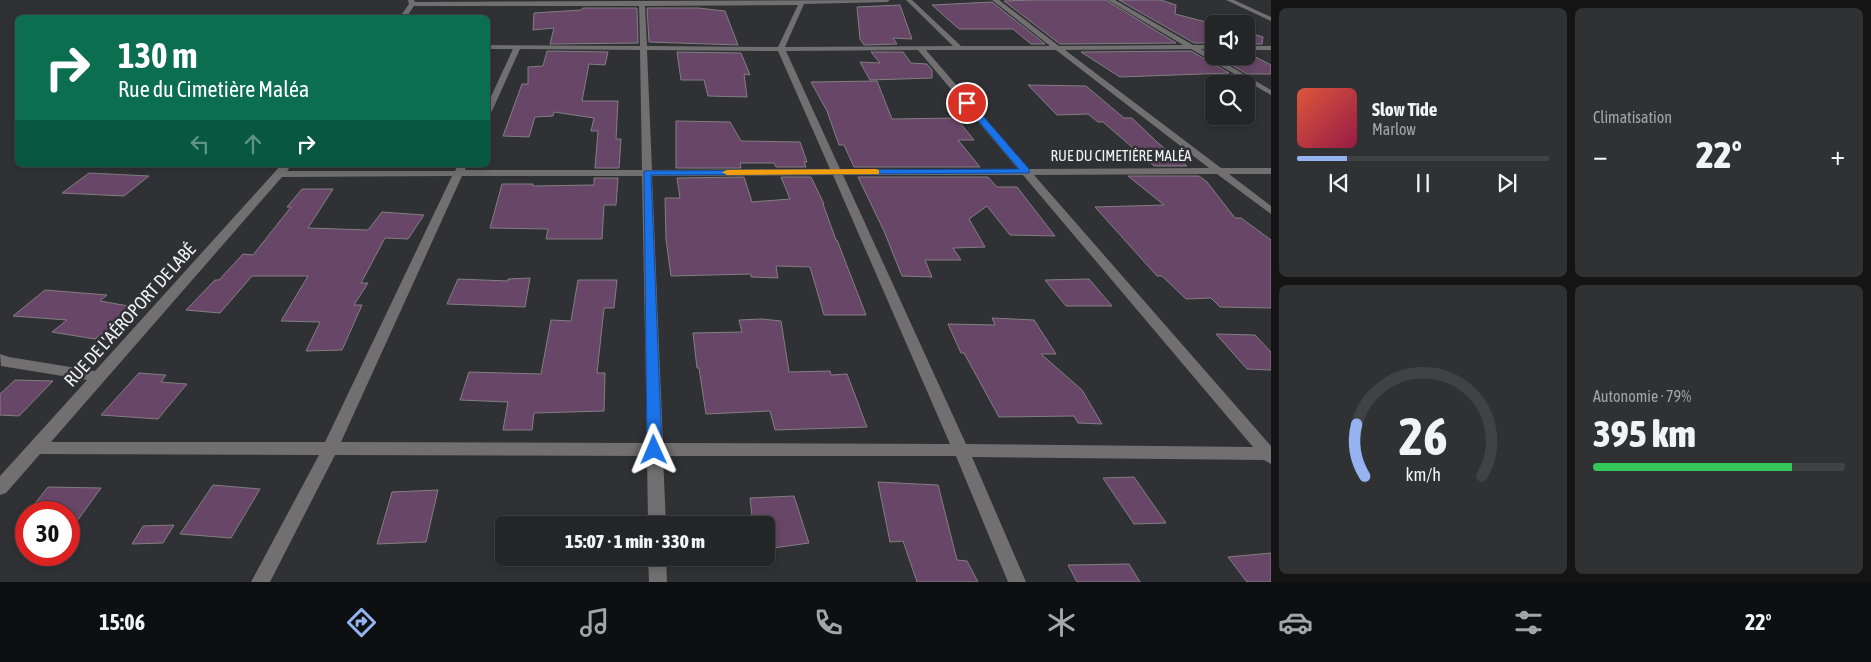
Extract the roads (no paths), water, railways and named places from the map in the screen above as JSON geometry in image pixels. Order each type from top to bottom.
[{"type":"street","points":[[404,15],[412,2],[798,2],[887,0]]},
{"type":"street","points":[[908,0],[959,48]]},
{"type":"street","points":[[995,0],[1271,212]]},
{"type":"street","points":[[1111,0],[1271,93]]},
{"type":"street","points":[[1229,0],[1271,19]]},
{"type":"street","points":[[641,2],[656,516]]},
{"type":"street","points":[[798,2],[781,49],[961,450],[1017,582]]},
{"type":"street","points":[[490,47],[781,49],[1205,47]]},
{"type":"street","points":[[490,107],[518,47]]},
{"type":"street","points":[[920,48],[1270,455]]},
{"type":"street","points":[[1255,48],[1271,48]]},
{"type":"street","name":"RUE DU CIMETIÈRE MALÉA","points":[[283,169],[647,172],[1271,171]]},
{"type":"street","name":"RUE DE L'AÉROPORT DE LABÉ","points":[[0,488],[283,169]]},
{"type":"street","points":[[260,582],[330,449],[460,169]]},
{"type":"street","points":[[0,359],[6,362],[100,377]]},
{"type":"street","points":[[37,448],[961,450],[1270,455]]},
{"type":"street","points":[[657,566],[658,582]]}]
